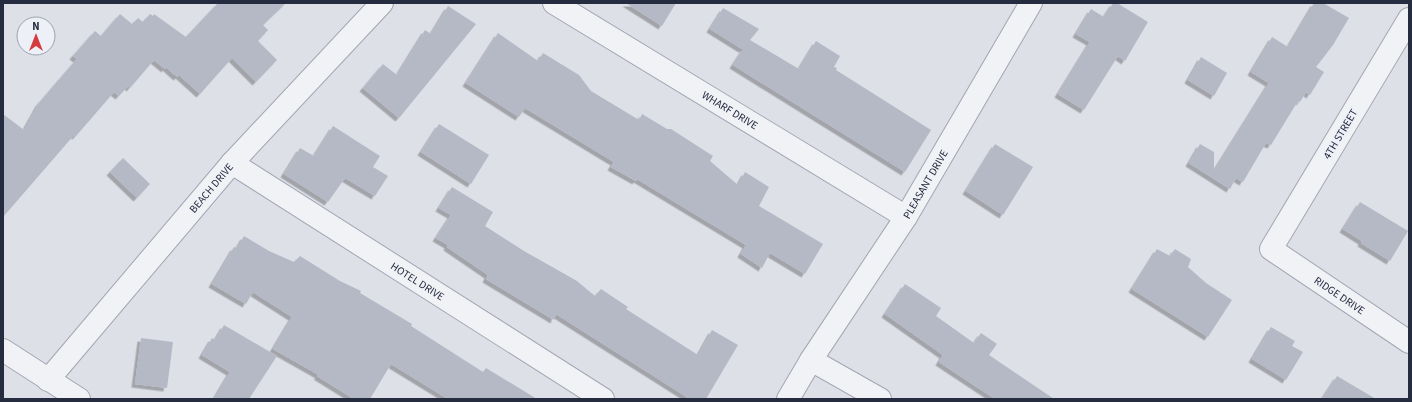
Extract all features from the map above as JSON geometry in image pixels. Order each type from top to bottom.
[{"type":"street","name":"BEACH DRIVE","points":[[48,380],[232,163],[382,3]]},
{"type":"street","name":"WHARF DRIVE","points":[[554,3],[906,217]]},
{"type":"street","name":"PLEASANT DRIVE","points":[[788,399],[811,360],[906,217],[1031,3]]},
{"type":"street","name":"4TH STREET","points":[[1271,249],[1409,19]]},
{"type":"street","name":"HOTEL DRIVE","points":[[232,163],[603,399]]},
{"type":"street","name":"RIDGE DRIVE","points":[[1271,249],[1409,342]]},
{"type":"street","points":[[3,350],[79,399]]},
{"type":"street","points":[[811,360],[880,399]]},
{"type":"building","points":[[218,3],[286,3],[263,25],[268,30],[258,41],[277,60],[256,82],[232,58],[200,94],[179,75],[177,77],[166,67],[165,69],[154,60],[130,88],[128,86],[119,96],[114,92],[76,136],[74,135],[3,217],[3,114],[24,130],[39,103],[77,59],[73,56],[95,31],[101,36],[120,14],[132,24],[138,18],[143,22],[150,14],[153,16],[154,14],[186,37]]},
{"type":"building","points":[[626,3],[676,3],[662,26]]},
{"type":"building","points":[[1113,3],[1117,3],[1148,22],[1125,61],[1118,56],[1084,110],[1058,94],[1090,42],[1076,34],[1091,9],[1104,17]]},
{"type":"building","points":[[1314,3],[1323,3],[1349,18],[1333,45],[1316,67],[1324,72],[1310,95],[1306,92],[1300,102],[1298,101],[1271,145],[1266,143],[1243,182],[1236,178],[1230,189],[1189,163],[1200,144],[1214,152],[1214,171],[1269,83],[1251,72],[1272,37],[1288,47]]},
{"type":"building","points":[[448,6],[476,24],[399,118],[363,88],[383,64],[397,75],[425,30],[431,34]]},
{"type":"building","points":[[723,8],[759,29],[750,40],[799,69],[816,41],[840,56],[834,67],[837,68],[836,70],[931,130],[905,172],[733,65],[744,48],[742,49],[710,29]]},
{"type":"building","points":[[498,33],[538,61],[543,53],[579,75],[591,91],[639,120],[642,114],[667,129],[671,129],[713,156],[710,161],[738,185],[745,172],[769,187],[759,206],[823,244],[805,274],[770,253],[762,268],[741,254],[746,245],[637,179],[636,181],[611,167],[614,162],[525,108],[519,117],[466,83]]},
{"type":"building","points":[[1201,57],[1227,73],[1214,96],[1188,80]]},
{"type":"building","points":[[439,124],[489,155],[471,184],[421,152]]},
{"type":"building","points":[[333,126],[380,156],[373,167],[388,176],[375,196],[345,178],[328,202],[284,174],[300,148],[314,156]]},
{"type":"building","points":[[995,144],[1033,167],[1003,215],[966,191]]},
{"type":"building","points":[[123,158],[150,184],[137,198],[110,172]]},
{"type":"building","points":[[452,187],[493,212],[485,226],[524,251],[577,281],[595,296],[601,289],[628,307],[626,309],[698,355],[712,330],[738,345],[706,399],[690,399],[556,314],[554,320],[486,279],[488,275],[447,247],[448,245],[436,238],[451,215],[439,208]]},
{"type":"building","points":[[1360,202],[1408,231],[1390,261],[1361,243],[1362,241],[1343,229]]},
{"type":"building","points":[[244,236],[269,251],[294,262],[300,256],[340,281],[361,291],[360,293],[412,324],[411,326],[483,372],[486,368],[537,399],[448,399],[391,364],[370,399],[354,399],[317,376],[319,375],[273,349],[292,317],[253,292],[246,304],[212,284],[234,247],[237,248]]},
{"type":"building","points":[[1157,249],[1170,256],[1175,249],[1191,259],[1188,267],[1206,283],[1232,300],[1208,337],[1132,289]]},
{"type":"building","points":[[905,284],[941,308],[936,316],[974,343],[981,333],[997,344],[989,355],[1054,399],[995,399],[939,362],[943,355],[885,314]]},
{"type":"building","points":[[224,325],[277,356],[249,399],[214,399],[230,372],[202,355],[212,338],[215,340]]},
{"type":"building","points":[[1271,327],[1295,341],[1292,346],[1303,352],[1286,380],[1252,359]]},
{"type":"building","points":[[141,338],[173,342],[167,388],[135,384]]},
{"type":"building","points":[[1337,376],[1376,399],[1322,399]]}]
